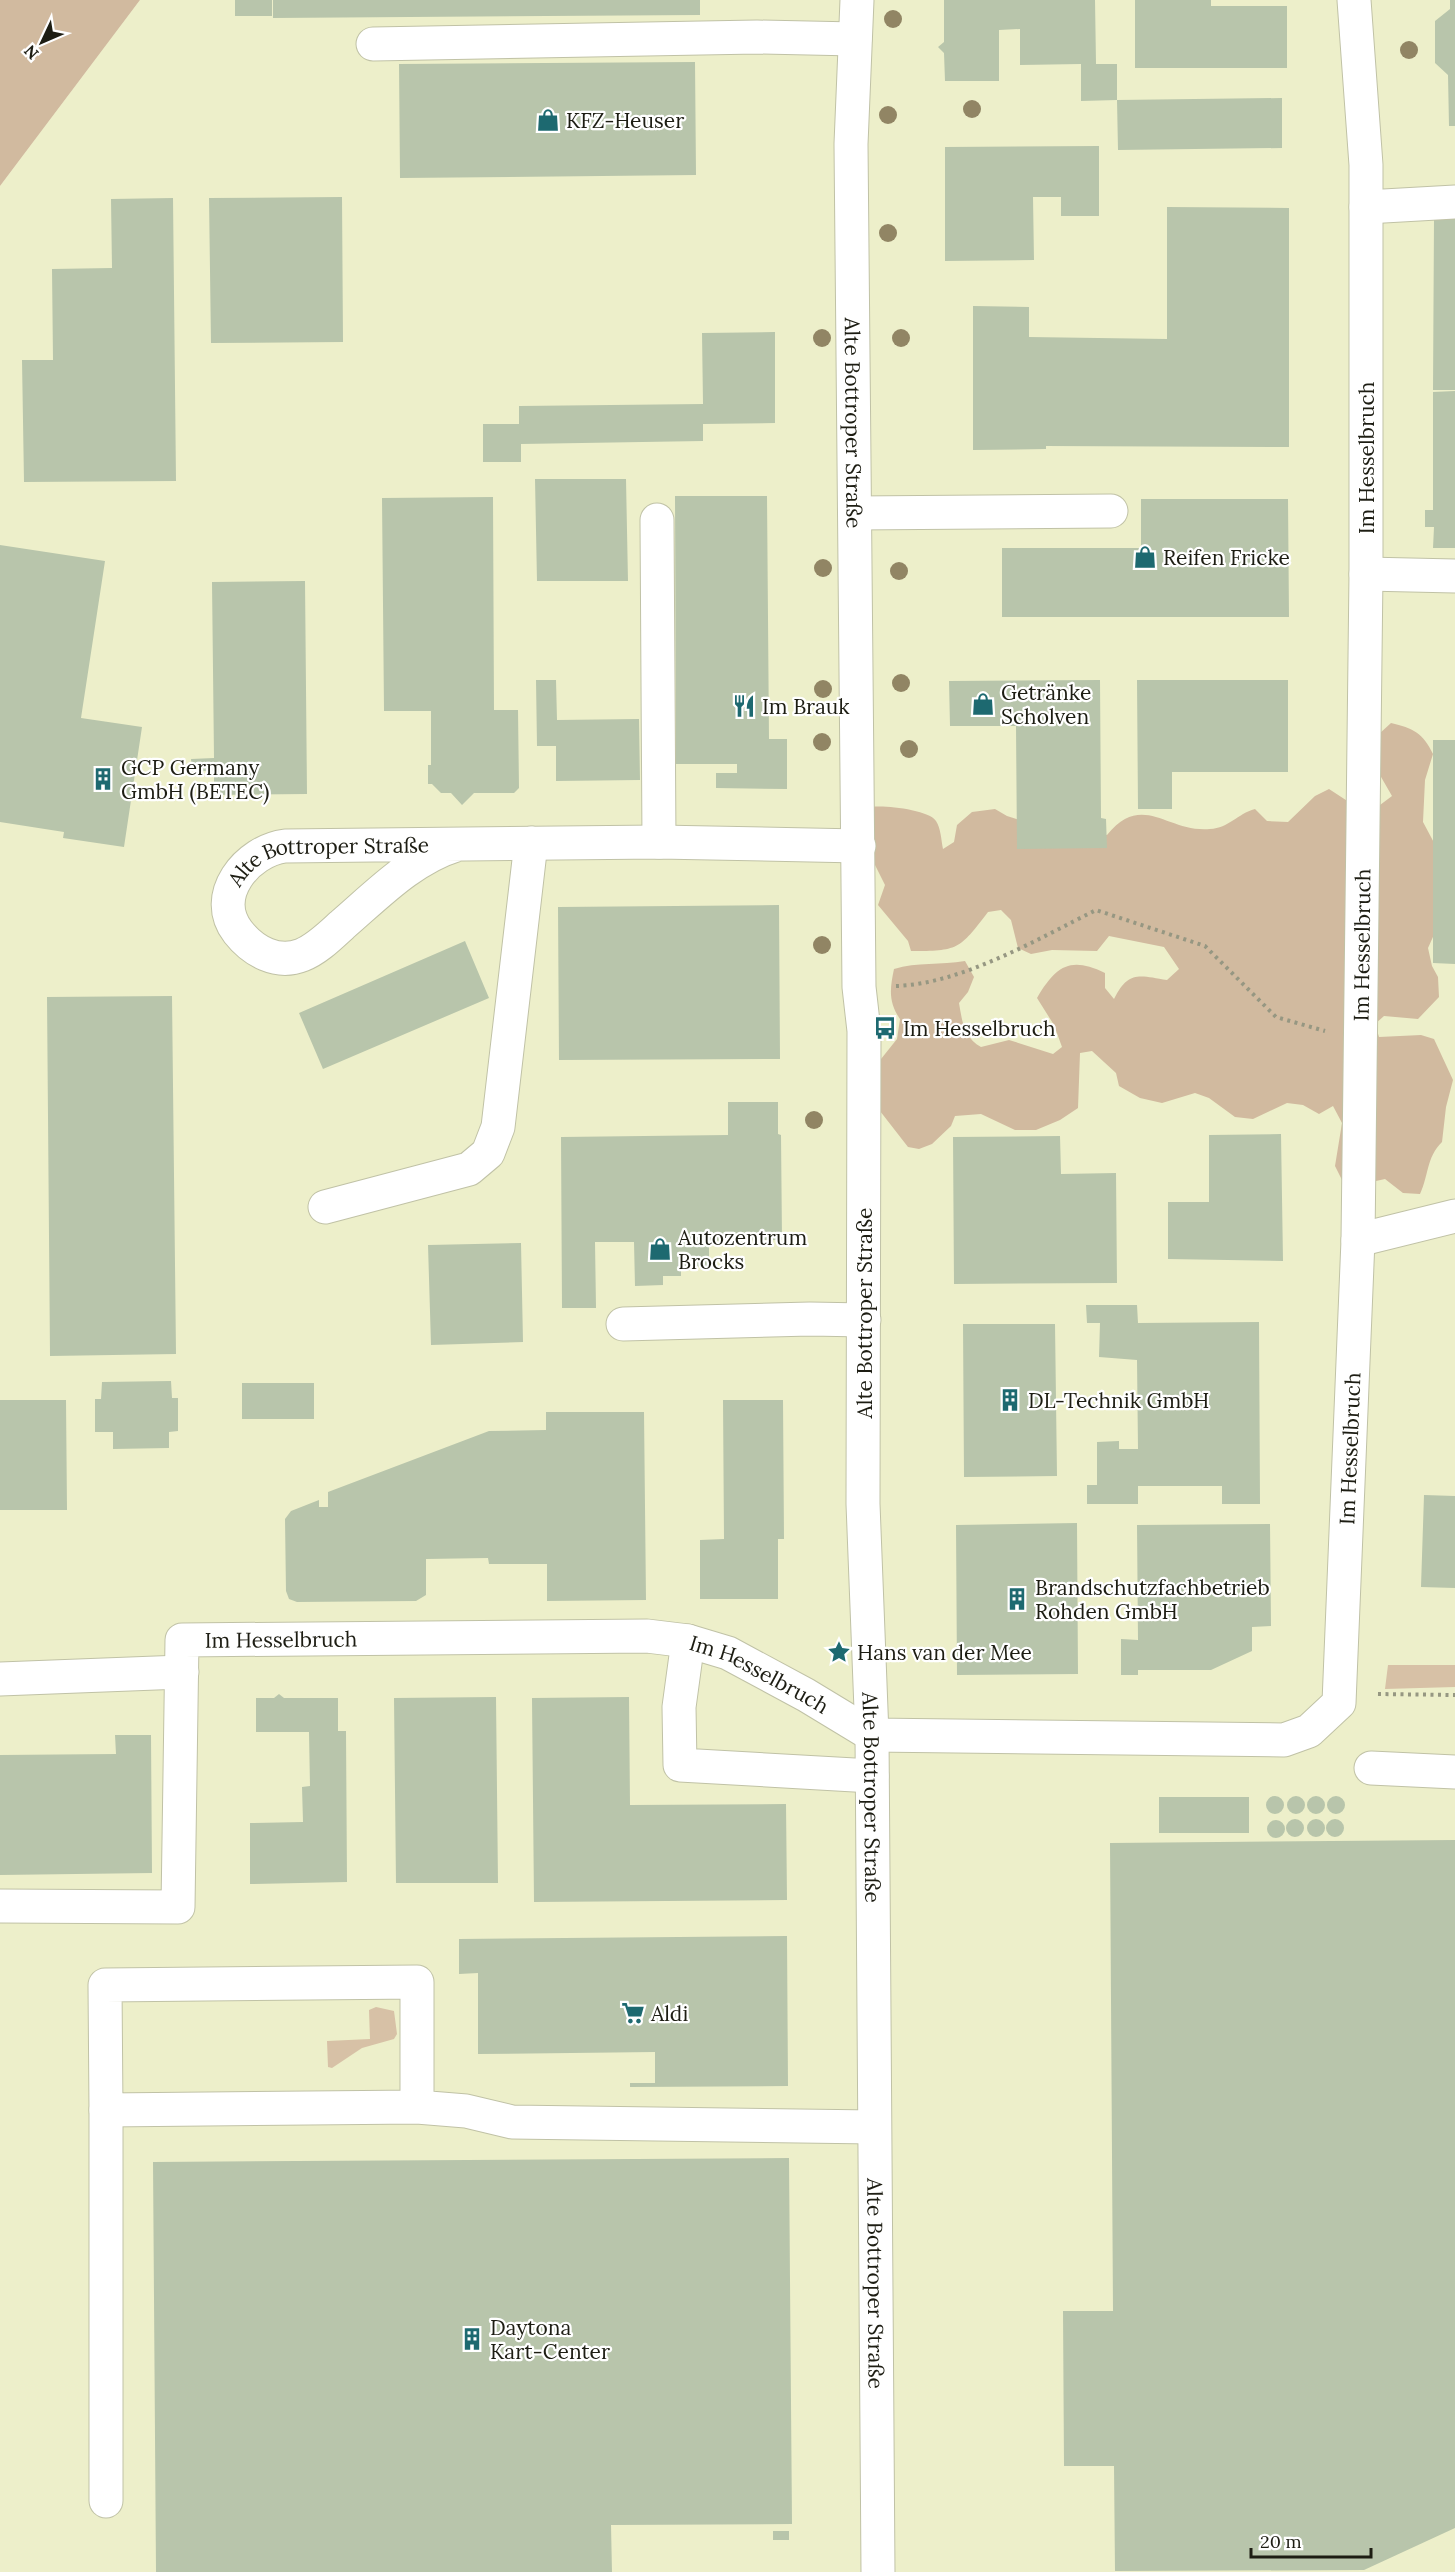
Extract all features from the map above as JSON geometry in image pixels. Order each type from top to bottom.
[{"type":"street","name":"Alte Bottroper Straße","points":[[857,0],[851,144],[859,987],[864,1031],[863,1504],[872,1735],[878,2572]]},
{"type":"street","name":"Im Hesselbruch","points":[[1342,1693],[1358,1240],[1366,574],[1366,207],[1364,115],[1354,0]]},
{"type":"street","points":[[373,44],[757,37],[855,39]]},
{"type":"street","points":[[1366,207],[1455,202]]},
{"type":"street","points":[[855,513],[1111,511]]},
{"type":"street","points":[[657,520],[659,842]]},
{"type":"street","points":[[1366,574],[1455,576]]},
{"type":"street","name":"Alte Bottroper Straße","points":[[456,845],[428,856],[406,870],[322,942],[302,955],[282,958],[260,952],[243,938],[230,917],[230,894],[238,875],[252,859],[268,850],[314,845],[659,842],[859,846]]},
{"type":"street","points":[[325,1207],[469,1169],[488,1153],[498,1127],[531,843]]},
{"type":"street","points":[[1358,1240],[1455,1216]]},
{"type":"street","points":[[623,1324],[810,1319],[864,1320]]},
{"type":"street","name":"Im Hesselbruch","points":[[0,1679],[182,1656],[647,1636],[688,1641],[728,1653],[763,1670],[872,1735]]},
{"type":"street","points":[[688,1641],[679,1707],[680,1765],[872,1776]]},
{"type":"street","points":[[0,1906],[178,1907],[182,1656]]},
{"type":"street","points":[[872,1735],[1284,1740],[1309,1731],[1340,1703],[1342,1693]]},
{"type":"street","points":[[1371,1768],[1455,1772]]},
{"type":"street","points":[[106,2501],[105,1985],[417,1982],[417,2107]]},
{"type":"street","points":[[106,2110],[417,2107],[466,2111],[512,2122],[874,2127]]},
{"type":"path","points":[[859,987],[919,985],[998,958],[1096,910],[1205,946],[1276,1017],[1359,1041]]},
{"type":"path","points":[[1342,1693],[1455,1695]]},
{"type":"shaded area","points":[[0,0],[140,0],[0,186]]},
{"type":"shaded area","points":[[140,0],[1455,0],[1455,2572],[0,2572],[0,186]]},
{"type":"shaded area","points":[[1391,723],[1416,732],[1433,754],[1425,780],[1423,822],[1448,869],[1437,928],[1428,948],[1432,966],[1438,977],[1439,997],[1418,1019],[1384,1016],[1375,1024],[1379,1037],[1421,1035],[1434,1039],[1453,1080],[1446,1107],[1442,1142],[1430,1160],[1420,1194],[1403,1193],[1385,1179],[1376,1181],[1365,1190],[1343,1182],[1335,1166],[1342,1123],[1333,1106],[1319,1114],[1303,1105],[1287,1103],[1253,1119],[1235,1117],[1209,1098],[1195,1093],[1162,1103],[1140,1098],[1119,1086],[1116,1073],[1092,1051],[1080,1053],[1078,1108],[1060,1120],[1036,1130],[1015,1130],[981,1114],[955,1116],[951,1126],[932,1144],[919,1149],[908,1147],[880,1111],[881,1059],[897,1039],[900,1019],[893,1007],[891,995],[894,969],[911,965],[965,961],[974,977],[968,992],[959,1003],[967,1034],[971,1039],[981,1047],[1009,1040],[1053,1054],[1062,1047],[1054,1025],[1037,998],[1051,978],[1065,967],[1082,965],[1105,973],[1105,988],[1114,999],[1129,979],[1141,976],[1167,980],[1179,969],[1164,947],[1109,936],[1097,951],[1052,950],[1031,954],[1018,948],[1011,920],[1001,910],[988,912],[970,934],[956,946],[939,950],[911,951],[908,941],[878,905],[885,885],[870,855],[872,807],[906,809],[932,817],[939,827],[943,849],[954,842],[957,825],[972,812],[995,809],[1007,816],[1036,825],[1107,835],[1120,822],[1132,816],[1144,815],[1195,829],[1223,826],[1255,809],[1267,821],[1288,822],[1315,796],[1329,789],[1355,806],[1372,811],[1392,796],[1373,763],[1379,734]]},
{"type":"shaded area","points":[[1388,1665],[1455,1665],[1455,1687],[1385,1689]]},
{"type":"shaded area","points":[[376,2007],[394,2011],[397,2034],[394,2039],[362,2048],[332,2068],[328,2067],[327,2041],[370,2039],[369,2010]]},
{"type":"building","points":[[235,0],[272,0],[272,16],[235,16]]},
{"type":"building","points":[[273,0],[700,0],[700,15],[273,18]]},
{"type":"building","points":[[944,0],[1095,0],[1096,64],[1117,64],[1117,100],[1081,101],[1081,64],[1020,65],[1020,29],[999,30],[999,81],[945,81],[944,53],[938,47],[944,42]]},
{"type":"building","points":[[1135,0],[1211,0],[1211,6],[1287,6],[1287,68],[1135,68]]},
{"type":"building","points":[[1450,0],[1455,0],[1455,126],[1449,126],[1448,75],[1435,63],[1435,21],[1450,9]]},
{"type":"building","name":"KFZ-Heuser","points":[[695,62],[696,175],[400,178],[399,64]]},
{"type":"building","points":[[1282,98],[1282,148],[1118,150],[1117,100]]},
{"type":"building","points":[[1099,146],[1099,216],[1061,216],[1061,197],[1033,197],[1034,260],[945,261],[945,147]]},
{"type":"building","points":[[342,197],[343,342],[211,343],[209,198]]},
{"type":"building","points":[[173,198],[176,481],[24,482],[22,360],[53,360],[52,269],[112,268],[111,199]]},
{"type":"building","points":[[1167,207],[1289,208],[1289,447],[1046,446],[1046,449],[973,450],[973,306],[1029,307],[1029,337],[1167,339]]},
{"type":"building","points":[[1434,219],[1455,219],[1455,390],[1433,390]]},
{"type":"building","points":[[775,332],[775,423],[703,424],[703,441],[521,444],[521,462],[483,462],[483,424],[519,424],[519,406],[703,404],[702,333]]},
{"type":"building","points":[[1455,391],[1455,548],[1433,548],[1434,527],[1425,527],[1425,510],[1433,510],[1433,392]]},
{"type":"building","points":[[535,479],[626,479],[628,581],[537,581]]},
{"type":"building","points":[[675,496],[767,496],[769,739],[787,739],[787,789],[716,788],[716,773],[737,773],[737,764],[676,764]]},
{"type":"building","points":[[493,497],[494,710],[518,710],[519,788],[514,793],[474,793],[462,805],[451,793],[441,793],[432,784],[428,784],[428,765],[431,765],[431,711],[384,711],[382,498]]},
{"type":"building","name":"Reifen Fricke","points":[[1141,499],[1288,499],[1289,617],[1002,617],[1002,548],[1141,548]]},
{"type":"building","points":[[0,545],[105,561],[81,718],[142,727],[124,847],[63,838],[64,832],[0,822]]},
{"type":"building","points":[[305,581],[307,794],[214,795],[214,771],[192,771],[191,759],[214,758],[212,582]]},
{"type":"building","points":[[536,680],[556,680],[557,720],[639,719],[640,780],[556,781],[556,746],[537,746]]},
{"type":"building","points":[[1100,680],[1101,818],[1106,819],[1107,848],[1017,849],[1016,726],[950,726],[949,681]]},
{"type":"building","points":[[1137,680],[1288,680],[1288,772],[1172,772],[1172,809],[1138,809]]},
{"type":"building","points":[[1433,740],[1455,740],[1455,964],[1433,963]]},
{"type":"building","points":[[779,905],[780,1059],[559,1060],[558,907]]},
{"type":"building","points":[[465,941],[489,998],[323,1069],[299,1013]]},
{"type":"building","points":[[172,996],[176,1354],[50,1356],[47,997]]},
{"type":"building","points":[[728,1102],[778,1102],[778,1134],[781,1135],[782,1240],[709,1241],[709,1266],[681,1267],[681,1276],[663,1276],[663,1285],[635,1286],[634,1242],[595,1242],[596,1308],[562,1308],[561,1137],[728,1135]]},
{"type":"building","points":[[1281,1134],[1283,1261],[1168,1259],[1168,1202],[1209,1202],[1209,1135]]},
{"type":"building","points":[[1060,1136],[1061,1174],[1116,1173],[1117,1283],[954,1284],[953,1137]]},
{"type":"building","points":[[521,1243],[523,1342],[431,1345],[428,1245]]},
{"type":"building","points":[[1086,1305],[1137,1305],[1138,1323],[1259,1322],[1260,1504],[1222,1504],[1222,1486],[1138,1486],[1138,1504],[1087,1504],[1087,1485],[1097,1485],[1097,1442],[1119,1441],[1119,1449],[1138,1449],[1137,1360],[1099,1357],[1100,1323],[1087,1323]]},
{"type":"building","name":"DL-Technik GmbH","points":[[963,1324],[1055,1324],[1057,1476],[964,1477]]},
{"type":"building","points":[[171,1381],[172,1398],[178,1398],[178,1431],[169,1432],[169,1448],[113,1449],[113,1432],[95,1432],[95,1399],[101,1399],[102,1382]]},
{"type":"building","points":[[242,1383],[314,1383],[314,1419],[242,1419]]},
{"type":"building","points":[[0,1400],[66,1400],[67,1510],[0,1510]]},
{"type":"building","points":[[723,1400],[783,1400],[784,1539],[778,1539],[778,1599],[700,1599],[700,1540],[724,1539]]},
{"type":"building","points":[[546,1412],[644,1412],[646,1600],[547,1601],[547,1564],[489,1564],[488,1558],[426,1559],[426,1595],[416,1601],[297,1602],[289,1599],[286,1591],[285,1519],[291,1511],[319,1500],[319,1507],[328,1507],[328,1492],[489,1431],[546,1430]]},
{"type":"building","points":[[1424,1495],[1455,1496],[1455,1588],[1421,1587]]},
{"type":"building","name":"Brandschutzfachbetrieb Rohden GmbH","points":[[1077,1523],[1078,1674],[957,1675],[956,1525]]},
{"type":"building","points":[[1270,1524],[1271,1626],[1252,1627],[1252,1651],[1211,1670],[1138,1670],[1138,1675],[1121,1675],[1121,1639],[1138,1640],[1137,1525]]},
{"type":"building","points":[[279,1694],[284,1698],[338,1698],[338,1731],[346,1731],[347,1882],[250,1884],[250,1823],[303,1822],[302,1787],[310,1786],[309,1732],[256,1732],[256,1698],[274,1698]]},
{"type":"building","points":[[496,1697],[498,1883],[396,1883],[394,1698]]},
{"type":"building","points":[[629,1697],[630,1805],[786,1804],[787,1900],[534,1902],[532,1698]]},
{"type":"building","points":[[115,1735],[151,1735],[152,1873],[0,1875],[0,1755],[116,1754]]},
{"type":"building","points":[[1275,1796],[1281,1799],[1284,1805],[1281,1811],[1275,1814],[1269,1811],[1266,1805],[1269,1799]]},
{"type":"building","points":[[1296,1796],[1302,1799],[1305,1805],[1302,1811],[1296,1814],[1290,1811],[1287,1805],[1290,1799]]},
{"type":"building","points":[[1316,1796],[1322,1799],[1325,1805],[1322,1811],[1316,1814],[1310,1811],[1307,1805],[1310,1799]]},
{"type":"building","points":[[1336,1796],[1342,1799],[1345,1805],[1342,1811],[1336,1814],[1330,1811],[1327,1805],[1330,1799]]},
{"type":"building","points":[[1159,1797],[1249,1797],[1249,1833],[1159,1833]]},
{"type":"building","points":[[1295,1819],[1301,1822],[1304,1828],[1301,1834],[1295,1837],[1289,1834],[1286,1828],[1289,1822]]},
{"type":"building","points":[[1316,1819],[1322,1822],[1325,1828],[1322,1834],[1316,1837],[1310,1834],[1307,1828],[1310,1822]]},
{"type":"building","points":[[1335,1819],[1341,1822],[1344,1828],[1341,1834],[1335,1837],[1329,1834],[1326,1828],[1329,1822]]},
{"type":"building","points":[[1276,1820],[1282,1823],[1285,1829],[1282,1835],[1276,1838],[1270,1835],[1267,1829],[1270,1823]]},
{"type":"building","points":[[1455,1840],[1455,2528],[1364,2570],[1115,2571],[1114,2466],[1064,2466],[1063,2311],[1113,2311],[1110,1843]]},
{"type":"building","name":"Aldi","points":[[787,1936],[788,2086],[630,2087],[630,2083],[655,2083],[655,2052],[478,2054],[478,1973],[459,1974],[459,1939]]},
{"type":"building","name":"Daytona Kart-Center","points":[[789,2158],[792,2524],[611,2525],[612,2572],[156,2572],[153,2162]]},
{"type":"building","points":[[773,2531],[789,2531],[789,2540],[773,2540]]},
{"type":"place","name":"KFZ-Heuser","points":[[548,120]]},
{"type":"place","name":"Reifen Fricke","points":[[1145,557]]},
{"type":"place","name":"Getränke Scholven","points":[[983,704]]},
{"type":"place","name":"Im Brauk","points":[[744,706]]},
{"type":"place","name":"GCP Germany GmbH (BETEC)","points":[[103,779]]},
{"type":"place","name":"Im Hesselbruch","points":[[885,1028]]},
{"type":"place","name":"Autozentrum Brocks","points":[[660,1249]]},
{"type":"place","name":"DL-Technik GmbH","points":[[1010,1400]]},
{"type":"place","name":"Brandschutzfachbetrieb Rohden GmbH","points":[[1017,1599]]},
{"type":"place","name":"Hans van der Mee","points":[[839,1652]]},
{"type":"place","name":"Aldi","points":[[633,2013]]},
{"type":"place","name":"Daytona Kart-Center","points":[[472,2339]]}]
